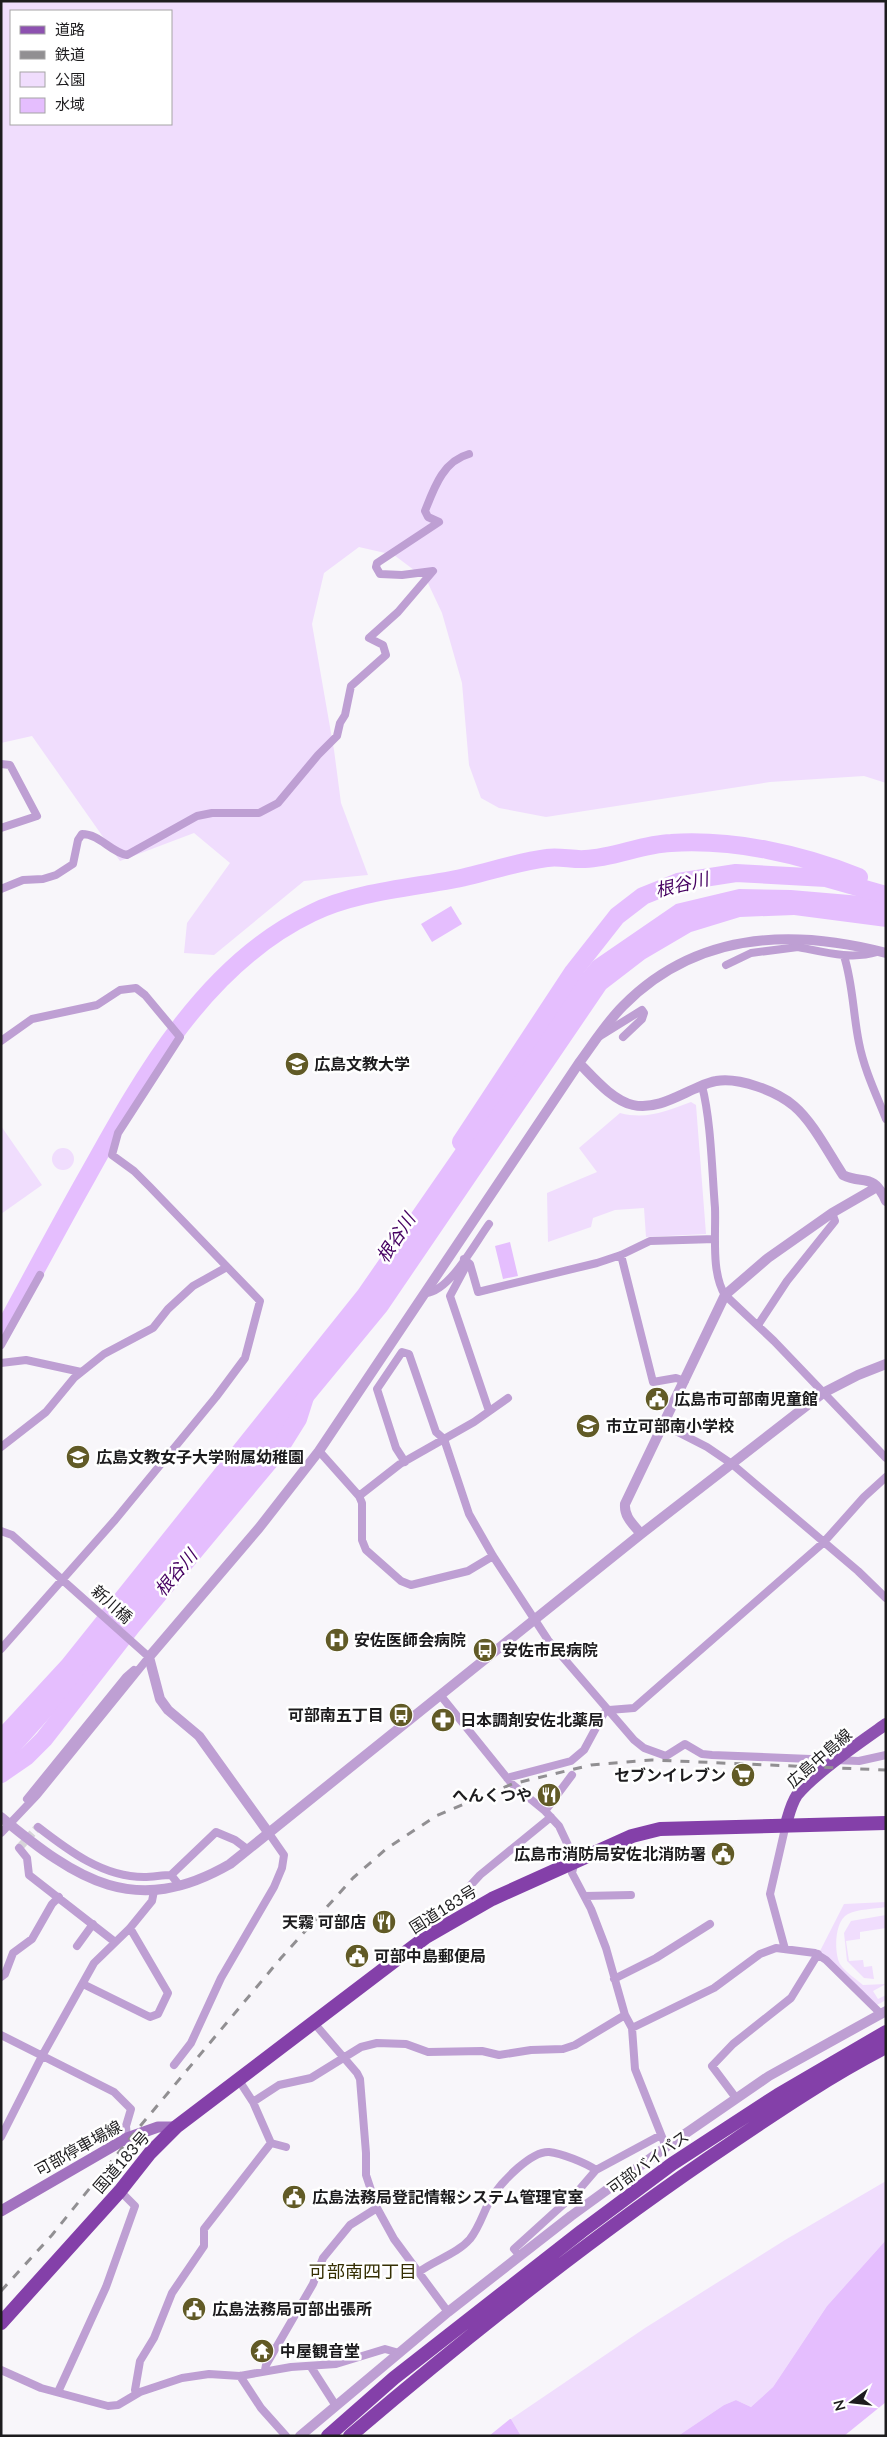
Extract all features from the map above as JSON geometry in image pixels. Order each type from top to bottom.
[{"type":"highway","name":"国道183号","points":[[1,2323],[120,2191],[150,2153],[176,2127],[426,1938],[484,1902],[632,1836],[660,1829],[786,1824],[886,1823]]},
{"type":"highway","name":"可部バイパス","points":[[328,2436],[409,2366],[582,2230],[672,2164],[778,2095],[886,2032]]},
{"type":"highway","name":"可部バイパス","points":[[350,2436],[517,2299],[662,2189],[778,2112],[886,2047]]},
{"type":"main road","name":"広島中島線","points":[[786,1824],[798,1795],[838,1760],[886,1724]]},
{"type":"main road","name":"可部停車場線","points":[[1,2211],[127,2138],[158,2127],[176,2127]]},
{"type":"street","points":[[1,889],[23,880],[43,879],[56,875],[73,864],[78,840],[82,834],[91,834],[121,854],[127,854],[197,816],[212,813],[259,813],[278,803],[318,755],[337,736],[340,723],[345,715],[351,686],[386,655],[383,645],[369,638],[398,612],[433,571],[402,575],[380,574],[376,567],[377,563],[439,522],[428,517],[424,511],[430,497],[445,470],[457,458],[469,454]]},
{"type":"street","points":[[1,764],[10,765],[37,816],[1,828]]},
{"type":"street","points":[[1,1833],[5,1820],[34,1790],[126,1677],[149,1657],[259,1528],[319,1451],[579,1063],[622,1007],[664,973],[700,956],[742,942],[798,943],[830,941],[882,952]]},
{"type":"street","points":[[726,965],[751,953],[798,943],[844,956],[882,952]]},
{"type":"street","points":[[844,956],[849,972],[859,1044],[870,1080],[886,1119]]},
{"type":"street","points":[[1,1041],[32,1019],[97,1004],[120,990],[136,988],[145,995],[180,1037],[118,1133],[112,1154],[140,1176],[260,1301],[245,1358],[216,1397],[64,1580],[1,1649]]},
{"type":"street","points":[[598,1037],[642,1010],[644,1013],[642,1019],[623,1037]]},
{"type":"street","points":[[579,1063],[624,1102],[634,1105],[646,1106],[662,1103],[716,1081],[732,1080],[776,1095],[794,1106],[806,1119],[843,1175],[849,1178],[865,1179],[881,1185]]},
{"type":"street","points":[[702,1086],[715,1210],[715,1239],[720,1288],[886,1458]]},
{"type":"street","points":[[881,1185],[886,1202]]},
{"type":"street","points":[[641,1534],[627,1518],[624,1511],[625,1504],[725,1295],[768,1258],[832,1213],[881,1185]]},
{"type":"street","points":[[758,1325],[788,1281],[835,1221],[832,1213]]},
{"type":"street","points":[[426,1293],[435,1292],[446,1283],[489,1224]]},
{"type":"street","points":[[464,1259],[470,1264],[478,1292],[621,1256],[650,1241],[715,1239]]},
{"type":"street","points":[[621,1256],[653,1382],[676,1378],[685,1381]]},
{"type":"street","points":[[464,1259],[465,1268],[450,1296],[489,1411]]},
{"type":"street","points":[[1,1447],[46,1412],[81,1372],[104,1354],[153,1328],[168,1309],[193,1286],[227,1267]]},
{"type":"street","points":[[1,1345],[40,1274]]},
{"type":"street","points":[[405,1462],[396,1448],[377,1389],[402,1352],[409,1354],[436,1432],[444,1439],[469,1514],[493,1556],[548,1640],[634,1740],[644,1748],[666,1756],[685,1744],[702,1754],[712,1755],[859,1761],[886,1755]]},
{"type":"street","points":[[1,1363],[26,1360],[81,1372]]},
{"type":"street","points":[[5,1820],[56,1861],[82,1876],[111,1886],[154,1891],[180,1886],[214,1873],[230,1864],[641,1534],[823,1393],[858,1375],[886,1364]]},
{"type":"street","points":[[359,1496],[405,1462],[508,1398]]},
{"type":"street","points":[[664,1425],[708,1446],[732,1464],[858,1571],[886,1598]]},
{"type":"street","points":[[319,1451],[359,1496],[362,1503],[362,1540],[366,1550],[401,1581],[411,1585],[468,1571],[493,1556]]},
{"type":"street","points":[[507,1778],[571,1761],[584,1750],[604,1713],[609,1710],[634,1708],[823,1543],[864,1497],[886,1477]]},
{"type":"street","name":"新川橋","points":[[1,1531],[12,1535],[149,1657]]},
{"type":"street","points":[[149,1657],[160,1699],[168,1710],[199,1736],[284,1855],[282,1868],[274,1887],[221,1978],[191,2043],[174,2065]]},
{"type":"street","points":[[441,1696],[507,1778],[552,1817],[559,1826],[575,1860],[572,1873],[585,1896],[606,1948],[625,2015],[632,2028],[635,2069],[666,2147]]},
{"type":"street","points":[[545,1811],[558,1797],[572,1775]]},
{"type":"street","points":[[447,1925],[444,1914],[480,1875],[552,1817]]},
{"type":"street","points":[[785,1950],[770,1894],[786,1824]]},
{"type":"street","points":[[38,1828],[83,1860],[102,1868],[143,1877],[171,1874],[216,1832],[235,1840],[248,1849]]},
{"type":"street","points":[[19,1848],[28,1858],[29,1875],[115,1942]]},
{"type":"street","points":[[171,1874],[180,1886]]},
{"type":"street","points":[[1,2136],[42,2056],[94,1963],[130,1928],[152,1900],[154,1891]]},
{"type":"street","points":[[585,1896],[631,1895]]},
{"type":"street","points":[[1,1977],[5,1974],[13,1952],[32,1939],[52,1904],[59,1897]]},
{"type":"street","points":[[77,1946],[93,1924]]},
{"type":"street","points":[[614,1979],[656,1958],[710,1924]]},
{"type":"street","points":[[83,1984],[150,2017],[158,2014],[168,1993],[130,1928]]},
{"type":"street","points":[[300,2436],[448,2312],[548,2234],[666,2147],[769,2076],[883,2012],[818,1954],[776,1948],[760,1954],[714,1988],[632,2028]]},
{"type":"street","points":[[736,2098],[712,2066],[733,2044],[791,1998],[818,1954]]},
{"type":"street","points":[[253,2102],[279,2085],[311,2078],[344,2056],[361,2047],[377,2043],[406,2044],[428,2052],[482,2051],[499,2055],[531,2050],[563,2049],[575,2045],[625,2015]]},
{"type":"street","points":[[314,2023],[344,2056],[357,2072],[360,2079],[366,2175],[377,2208],[394,2239],[448,2312]]},
{"type":"street","points":[[1,2035],[114,2092],[131,2109],[126,2126],[127,2138]]},
{"type":"street","points":[[238,2079],[253,2102],[270,2144]]},
{"type":"street","points":[[520,2256],[514,2249],[578,2191],[596,2170],[661,2136]]},
{"type":"street","points":[[270,2144],[286,2147]]},
{"type":"street","points":[[136,2394],[140,2361],[154,2338],[172,2293],[204,2246],[204,2229],[270,2144]]},
{"type":"street","points":[[419,2272],[468,2240],[479,2225],[493,2195],[522,2164],[543,2153],[550,2152],[596,2170]]},
{"type":"street","points":[[58,2392],[106,2287],[135,2206],[120,2191]]},
{"type":"street","points":[[265,2370],[266,2364],[312,2284],[323,2258],[350,2226],[377,2208]]},
{"type":"street","points":[[542,2225],[548,2234]]},
{"type":"street","points":[[1,2370],[41,2388],[108,2406],[118,2405],[136,2394],[182,2378],[209,2374],[240,2376],[265,2370],[311,2367],[350,2361],[385,2349],[399,2352]]},
{"type":"street","points":[[311,2367],[336,2406]]},
{"type":"street","points":[[240,2376],[261,2408],[286,2436]]},
{"type":"green space","points":[[1,1],[886,1],[886,783],[864,776],[770,782],[546,817],[499,808],[481,798],[469,765],[462,683],[442,613],[426,579],[394,555],[359,547],[324,573],[312,624],[334,750],[341,803],[368,875],[304,881],[214,955],[184,953],[187,923],[230,863],[194,833],[120,861],[32,736],[1,743]]},
{"type":"green space","points":[[691,1102],[696,1105],[706,1234],[646,1237],[644,1208],[615,1210],[593,1218],[591,1227],[548,1242],[547,1193],[597,1172],[579,1148],[620,1113],[639,1116],[656,1114]]},
{"type":"green space","points":[[1,1126],[42,1185],[1,1214]]},
{"type":"green space","points":[[63,1148],[71,1151],[74,1159],[71,1167],[63,1170],[55,1167],[52,1159],[55,1151]]},
{"type":"green space","points":[[886,1902],[886,1907],[861,1910],[848,1914],[840,1923],[836,1938],[838,1959],[848,1973],[863,1985],[886,1984],[873,1991],[878,1999],[886,1995],[886,2000],[877,2005],[820,1951],[844,1904]]},
{"type":"green space","points":[[886,1915],[886,1928],[860,1932],[860,1939],[846,1941],[849,1961],[863,1960],[864,1967],[872,1966],[874,1979],[864,1978],[847,1961],[844,1933],[851,1921]]},
{"type":"green space","points":[[886,2181],[886,2240],[827,2306],[773,2387],[751,2407],[736,2400],[724,2405],[678,2436],[521,2436],[511,2419],[645,2328],[785,2240]]},
{"type":"water","points":[[739,889],[791,890],[873,897],[886,901],[886,927],[794,915],[740,917],[691,932],[645,959],[606,989],[387,1311],[78,1686],[1,1772],[1,1726],[62,1660],[358,1290],[552,1010],[593,961],[676,904]]},
{"type":"water","points":[[451,906],[462,924],[432,942],[421,924]]},
{"type":"water","points":[[510,1242],[518,1276],[503,1279],[495,1246]]},
{"type":"water","points":[[886,2240],[886,2402],[844,2436],[678,2436],[724,2405],[736,2400],[751,2407],[773,2387],[827,2306]]},
{"type":"water","points":[[510,2419],[521,2436],[489,2436]]},
{"type":"waterway","points":[[1,1334],[131,1099],[180,1026],[209,992],[240,962],[274,935],[312,913],[362,896],[451,880],[535,860],[596,858],[671,843],[719,843],[767,850],[814,861],[859,877]]},
{"type":"waterway","name":"根谷川","points":[[461,1142],[573,972],[617,916],[643,896],[678,882],[736,873],[826,878],[886,895]]},
{"type":"waterway","name":"根谷川","points":[[1,1774],[27,1756],[44,1739],[132,1626],[278,1451],[298,1419],[305,1397]]},
{"type":"tunnel","points":[[19,1848],[38,1827]]},
{"type":"railway","points":[[1,2291],[52,2235],[131,2137],[281,1958],[353,1878],[386,1849],[436,1816],[512,1784],[591,1765],[652,1760],[886,1770]]},
{"type":"place","name":"広島文教大学","points":[[297,1064]]},
{"type":"place","name":"広島市可部南児童館","points":[[657,1399]]},
{"type":"place","name":"市立可部南小学校","points":[[588,1426]]},
{"type":"place","name":"広島文教女子大学附属幼稚園","points":[[78,1457]]},
{"type":"place","name":"安佐医師会病院","points":[[337,1640]]},
{"type":"place","name":"安佐市民病院","points":[[485,1650]]},
{"type":"place","name":"可部南五丁目","points":[[401,1715]]},
{"type":"place","name":"日本調剤安佐北薬局","points":[[443,1720]]},
{"type":"place","name":"セブンイレブン","points":[[743,1775]]},
{"type":"place","name":"へんくつや","points":[[549,1795]]},
{"type":"place","name":"広島市消防局安佐北消防署","points":[[723,1854]]},
{"type":"place","name":"天霧 可部店","points":[[384,1922]]},
{"type":"place","name":"可部中島郵便局","points":[[357,1956]]},
{"type":"place","name":"広島法務局登記情報システム管理官室","points":[[294,2197]]},
{"type":"place","name":"広島法務局可部出張所","points":[[194,2309]]},
{"type":"place","name":"中屋観音堂","points":[[262,2351]]},
{"type":"district","name":"可部南四丁目","points":[[363,2272]]}]
